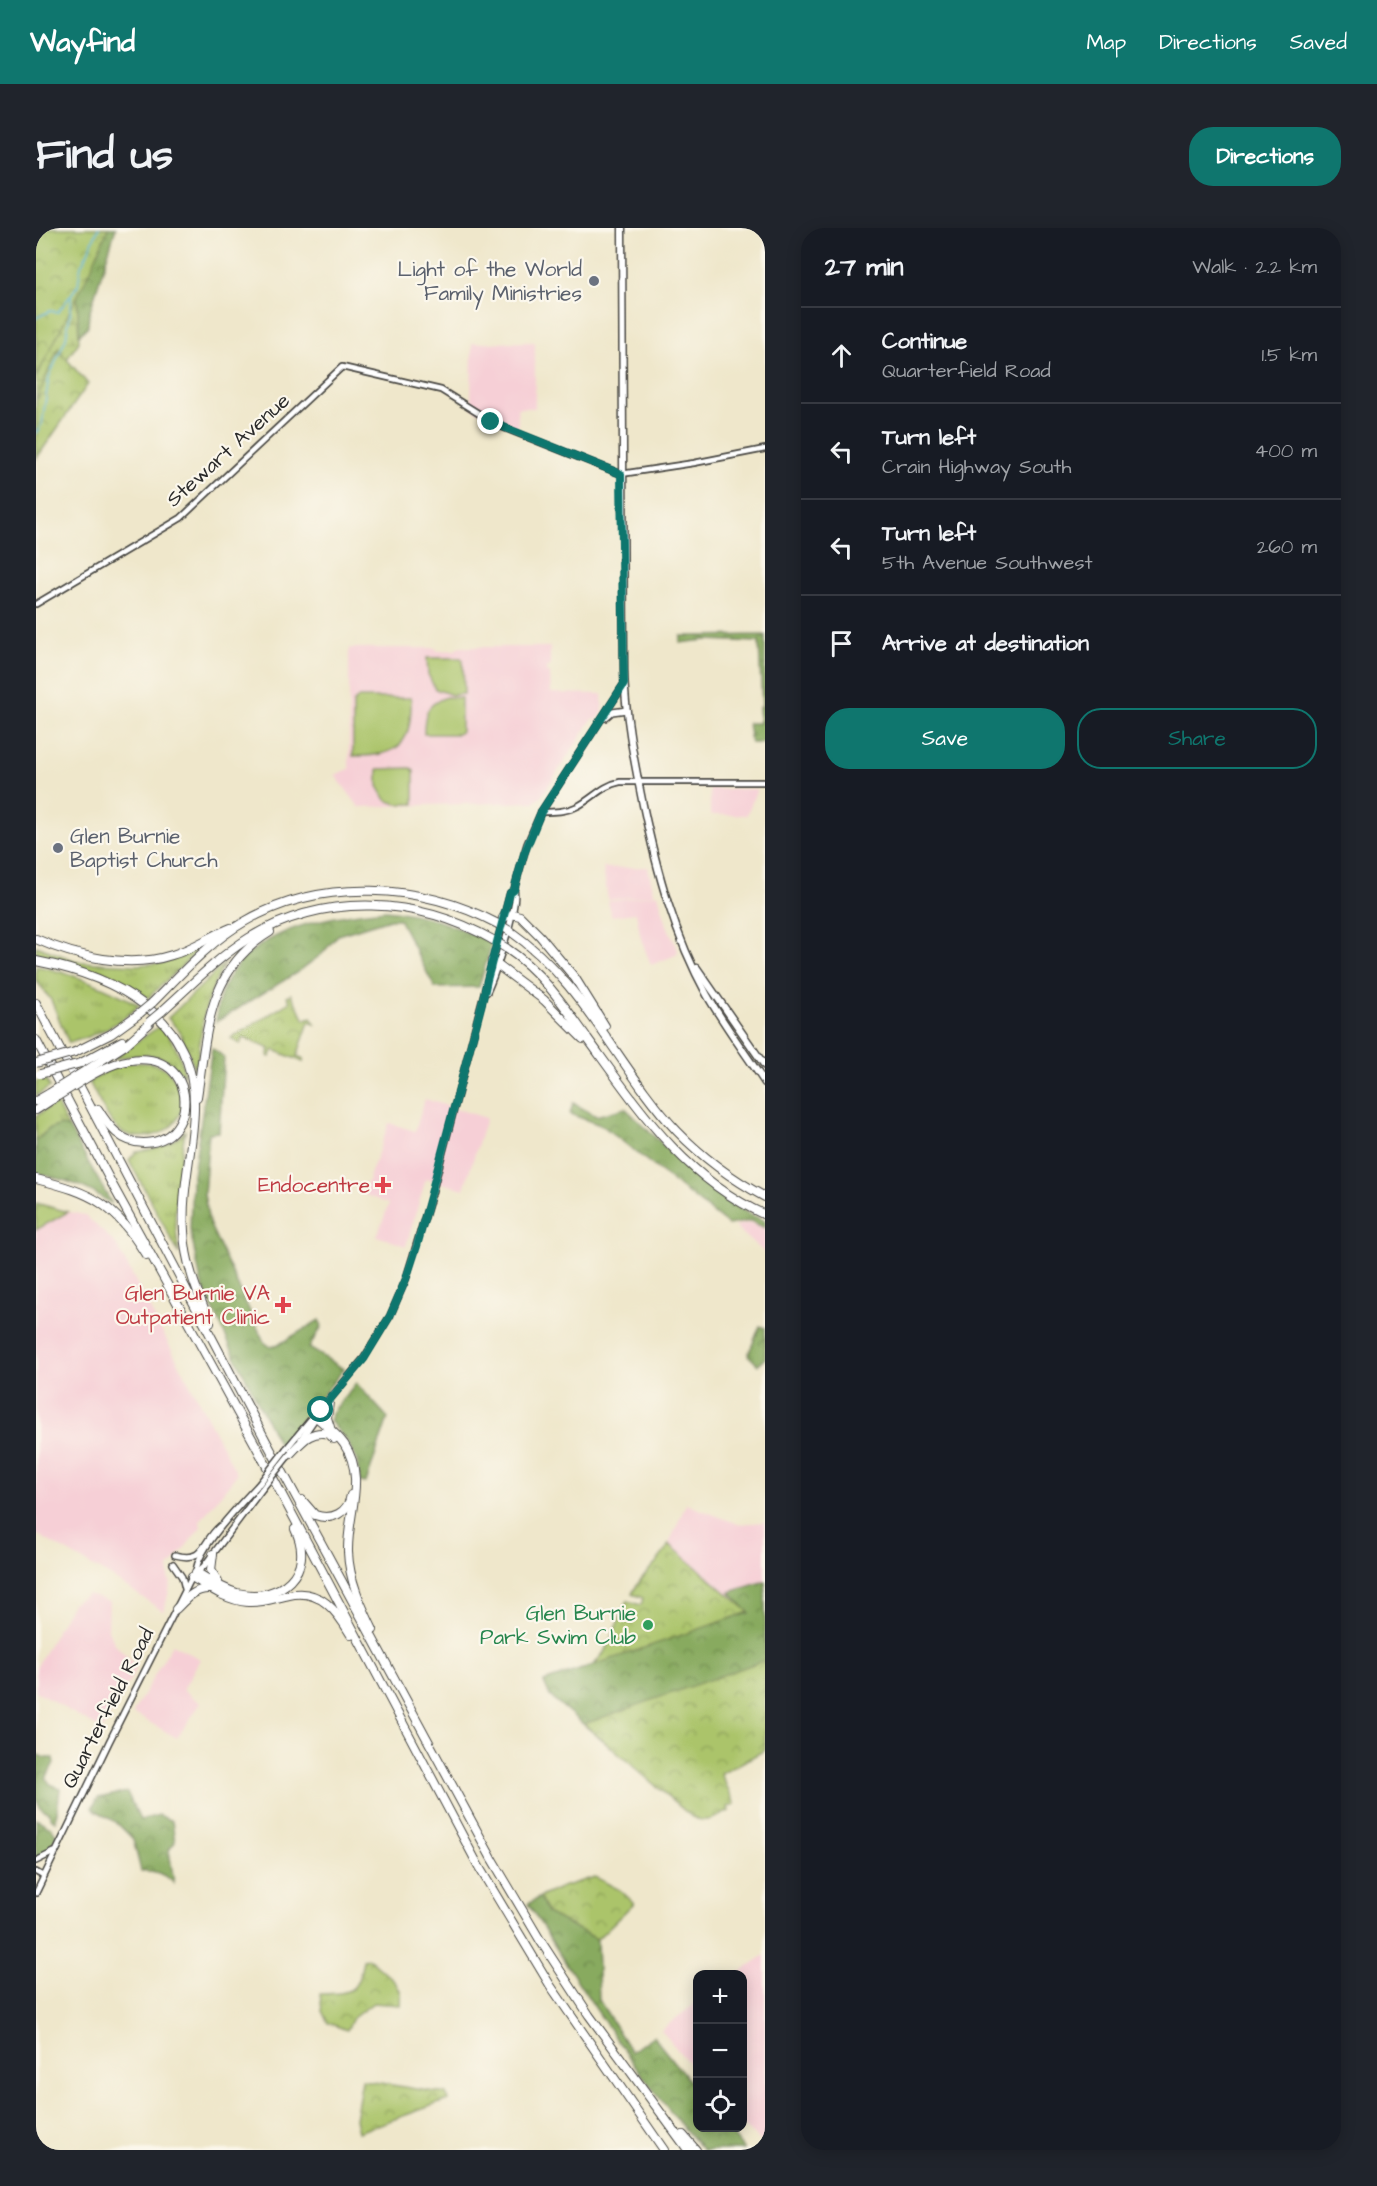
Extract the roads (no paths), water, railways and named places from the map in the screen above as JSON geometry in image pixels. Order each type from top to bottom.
[{"type":"highway","points":[[36,939],[60,949],[90,956],[149,960],[180,952],[272,909],[306,897],[342,891],[427,897],[501,921],[510,931],[539,953],[562,977],[660,1111],[695,1149],[727,1174],[765,1197]]},
{"type":"highway","points":[[192,1128],[210,1011],[219,988],[232,965],[258,940],[280,927],[311,916],[364,905]]},
{"type":"highway","points":[[36,1110],[123,1046],[224,956],[264,930],[310,913],[343,906],[364,905],[396,906],[423,911],[459,922],[506,948],[526,963],[550,987],[628,1094]]},
{"type":"highway","points":[[501,921],[512,914],[520,916],[565,965],[585,992],[626,1064]]},
{"type":"highway","points":[[36,1063],[75,1052],[105,1037],[152,1003],[201,956],[243,922]]},
{"type":"highway","points":[[36,961],[78,972],[111,985],[144,1003],[168,1026],[182,1051],[191,1075],[194,1108],[183,1200],[184,1235],[195,1286],[212,1327],[214,1342]]},
{"type":"highway","points":[[495,963],[534,992],[561,1016],[589,1045],[664,1141],[698,1173],[737,1200],[765,1215]]},
{"type":"highway","points":[[36,1003],[102,1116],[122,1138],[139,1143],[158,1140],[172,1131],[182,1118],[185,1103],[183,1087],[174,1072],[159,1062],[141,1059],[123,1060],[86,1074]]},
{"type":"highway","points":[[38,1075],[81,1063],[117,1044],[150,1022]]},
{"type":"highway","points":[[48,1024],[266,1441],[486,1849],[540,1940],[632,2075],[688,2150]]},
{"type":"highway","points":[[36,1040],[256,1446],[455,1825],[550,1985],[666,2150]]},
{"type":"highway","points":[[36,1047],[80,1122]]},
{"type":"highway","points":[[36,1101],[52,1096]]},
{"type":"highway","points":[[36,1179],[66,1186],[89,1195],[108,1207],[125,1224],[213,1368]]},
{"type":"highway","points":[[266,1441],[310,1510],[320,1516],[332,1517],[342,1512],[349,1503],[352,1486],[350,1470],[344,1453],[330,1433],[327,1421],[329,1402]]},
{"type":"highway","points":[[316,1417],[347,1450],[356,1478],[348,1550],[353,1582],[370,1625],[427,1739]]},
{"type":"highway","points":[[288,1452],[317,1432],[330,1433]]},
{"type":"highway","points":[[194,1575],[237,1593],[258,1594],[281,1588],[294,1577],[301,1557],[299,1538],[256,1446]]},
{"type":"highway","points":[[213,1554],[210,1563],[212,1574],[225,1589]]},
{"type":"highway","points":[[194,1575],[212,1590],[232,1599],[248,1602],[265,1601],[301,1593],[324,1600],[342,1621],[393,1706]]},
{"type":"highway","points":[[176,1609],[196,1592],[204,1589],[212,1590]]},
{"type":"highway","points":[[632,2075],[696,2150]]},
{"type":"main road","points":[[622,228],[621,474],[624,684],[638,782],[662,887],[687,953],[708,996],[765,1083]]},
{"type":"main road","name":"Quarterfield Road","points":[[495,963],[501,921],[541,812],[624,684]]},
{"type":"main road","name":"Quarterfield Road","points":[[598,726],[612,712],[627,710]]},
{"type":"main road","name":"Quarterfield Road","points":[[194,1575],[213,1554],[260,1487],[364,1359],[390,1316],[406,1279],[427,1212],[483,999],[512,914],[516,894],[514,890]]},
{"type":"main road","points":[[687,953],[765,1066]]},
{"type":"main road","name":"Quarterfield Road","points":[[36,1893],[194,1575],[196,1563],[228,1519],[260,1487]]},
{"type":"main road","points":[[175,1555],[190,1558],[197,1554],[213,1531],[228,1519]]},
{"type":"main road","points":[[173,1564],[182,1577],[186,1590]]},
{"type":"main road","points":[[36,1861],[55,1852]]},
{"type":"street","name":"Stewart Avenue","points":[[36,604],[185,515],[342,367],[441,390],[480,416],[503,427],[538,439],[621,474]]},
{"type":"street","points":[[621,474],[714,460],[765,449]]},
{"type":"street","points":[[541,812],[570,810],[610,784],[620,782],[765,782]]},
{"type":"street","points":[[36,1872],[43,1876]]},
{"type":"waterway","points":[[36,433],[42,424],[49,377],[66,338],[71,295],[78,285],[81,265],[99,228]]},
{"type":"waterway","points":[[36,318],[50,311],[58,312],[71,295]]},
{"type":"place","name":"Light of the World Family Ministries","points":[[594,281]]},
{"type":"place","name":"Glen Burnie Baptist Church","points":[[58,848]]},
{"type":"place","name":"Endocentre","points":[[383,1185]]},
{"type":"place","name":"Glen Burnie VA Outpatient Clinic","points":[[283,1305]]},
{"type":"place","name":"Glen Burnie Park Swim Club","points":[[648,1625]]}]
